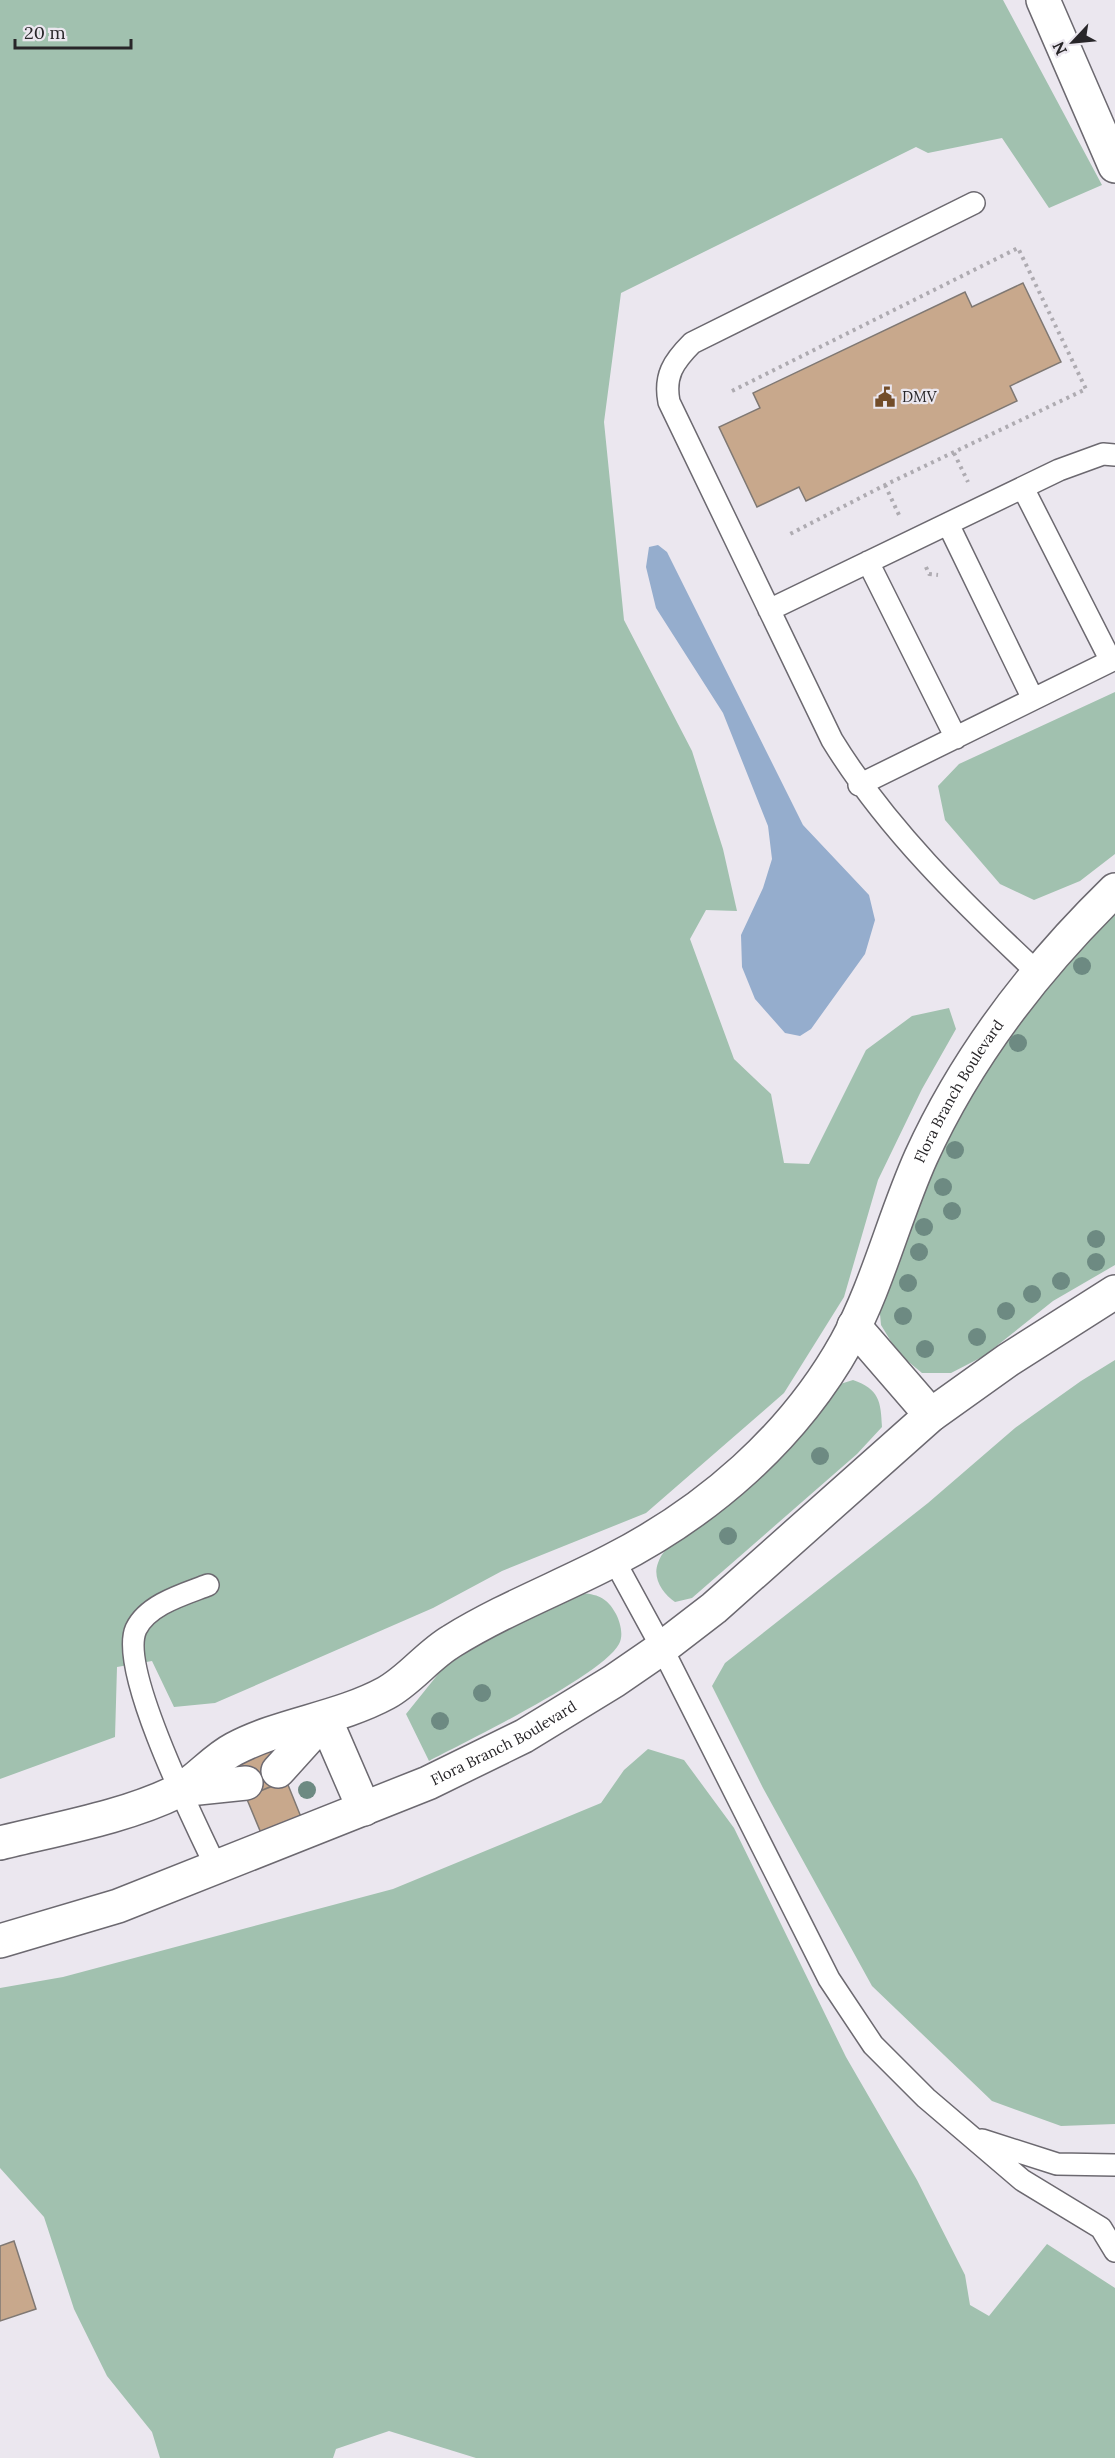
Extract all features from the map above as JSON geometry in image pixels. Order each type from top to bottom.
[{"type":"street","points":[[1043,0],[1115,166]]},
{"type":"street","points":[[1059,34],[1115,108]]},
{"type":"street","name":"Flora Branch Boulevard","points":[[0,1843],[110,1816],[179,1790],[232,1750],[264,1737],[325,1719],[388,1692],[450,1642],[614,1560],[648,1541],[707,1502],[760,1456],[808,1399],[845,1344],[921,1157],[962,1077],[1014,1000],[1065,939],[1115,890]]},
{"type":"street","name":"Flora Branch Boulevard","points":[[0,1941],[118,1906],[216,1868],[428,1783],[524,1736],[614,1681],[662,1648],[714,1608],[931,1415],[1008,1360],[1115,1292]]},
{"type":"street","points":[[854,1326],[931,1415]]},
{"type":"street","points":[[278,1771],[325,1719],[364,1809]]},
{"type":"street","points":[[179,1790],[246,1783]]},
{"type":"lane","points":[[974,203],[692,343],[669,372],[666,387],[669,402],[832,740],[859,785],[982,921],[1037,972]]},
{"type":"lane","points":[[770,610],[1023,488],[1103,454],[1115,455]]},
{"type":"lane","points":[[859,785],[1113,660],[1023,488]]},
{"type":"lane","points":[[948,524],[1034,699]]},
{"type":"lane","points":[[868,562],[956,738]]},
{"type":"lane","points":[[614,1560],[662,1648],[829,1978],[873,2045],[926,2098],[1022,2180],[1101,2228],[1115,2251]]},
{"type":"lane","points":[[208,1585],[147,1614],[136,1629],[131,1649],[137,1680],[179,1790],[216,1868]]},
{"type":"lane","points":[[975,2138],[1057,2164],[1115,2165]]},
{"type":"path","points":[[732,391],[1018,248],[1086,389],[885,485],[790,534]]},
{"type":"green space","points":[[0,0],[1003,0],[1102,185],[1049,208],[1002,138],[928,153],[916,147],[621,293],[604,422],[624,620],[692,751],[723,849],[737,911],[706,910],[690,939],[734,1059],[771,1094],[784,1163],[809,1164],[866,1050],[912,1016],[949,1008],[956,1029],[922,1089],[878,1180],[844,1297],[784,1393],[646,1513],[502,1571],[433,1608],[215,1703],[174,1707],[152,1661],[117,1667],[115,1737],[0,1779]]},
{"type":"green space","points":[[1115,692],[1115,854],[1080,881],[1034,900],[1000,884],[945,820],[938,786],[959,764]]},
{"type":"green space","points":[[1115,911],[1115,1265],[1053,1301],[984,1356],[951,1373],[922,1373],[898,1353],[881,1325],[879,1303],[913,1203],[998,1041],[1051,974]]},
{"type":"green space","points":[[1115,1360],[1115,2124],[1061,2126],[992,2101],[872,1986],[763,1788],[712,1686],[725,1663],[928,1503],[1015,1428]]},
{"type":"green space","points":[[853,1380],[868,1387],[877,1397],[881,1410],[882,1427],[857,1454],[692,1598],[675,1602],[671,1599],[660,1585],[656,1574],[661,1556],[677,1541],[722,1510],[758,1478],[791,1442],[837,1385]]},
{"type":"green space","points":[[579,1593],[596,1596],[605,1600],[613,1608],[621,1629],[621,1637],[619,1644],[608,1657],[588,1673],[532,1707],[429,1761],[406,1714],[443,1668],[478,1645]]},
{"type":"green space","points":[[648,1749],[684,1760],[734,1828],[846,2057],[917,2180],[965,2275],[970,2305],[989,2316],[1047,2244],[1115,2288],[1115,2458],[476,2458],[389,2431],[336,2449],[333,2458],[160,2458],[152,2432],[107,2376],[74,2309],[44,2217],[0,2168],[0,1988],[63,1977],[393,1889],[601,1803],[624,1770]]},
{"type":"water","points":[[658,545],[667,552],[803,825],[869,895],[875,920],[865,954],[811,1029],[800,1036],[785,1033],[755,999],[742,967],[741,935],[763,888],[772,859],[768,826],[723,713],[656,608],[646,567],[649,547]]},
{"type":"building","name":"DMV","points":[[1023,283],[1061,362],[1010,386],[1017,401],[806,501],[799,487],[757,507],[719,427],[760,408],[753,393],[965,292],[972,307]]},
{"type":"building","points":[[269,1748],[283,1782],[250,1795],[237,1761]]},
{"type":"building","points":[[286,1780],[301,1817],[261,1833],[246,1797]]},
{"type":"building","points":[[14,2241],[36,2309],[0,2321],[0,2246]]},
{"type":"place","name":"DMV","points":[[885,397]]}]
